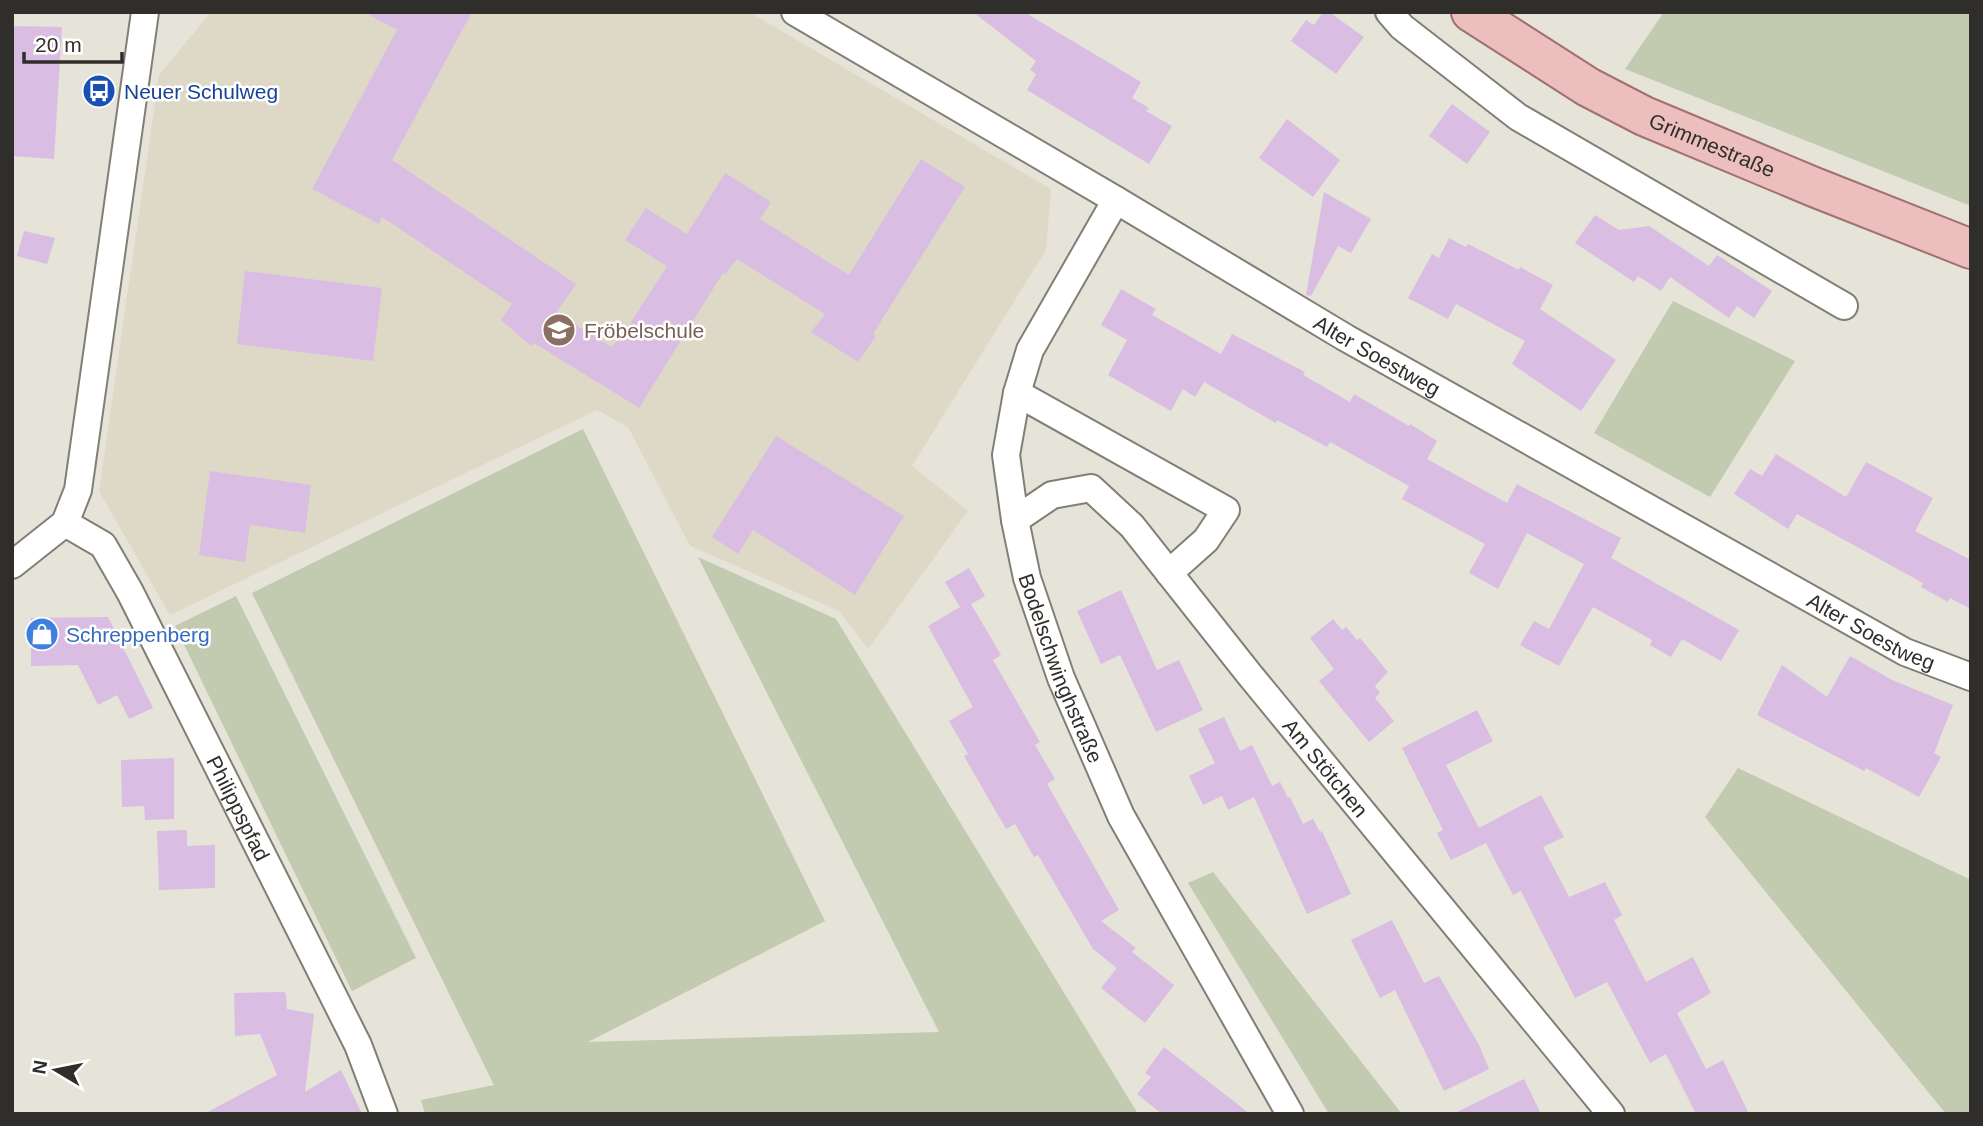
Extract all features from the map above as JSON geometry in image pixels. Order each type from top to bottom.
[{"type":"main road","name":"Grimmestraße","points":[[1471,12],[1588,88],[1644,116],[1971,249]]},
{"type":"street","points":[[12,565],[65,523],[78,490],[145,12]]},
{"type":"street","name":"Alter Soestweg","points":[[795,12],[1346,338],[1905,652],[1971,677]]},
{"type":"street","points":[[1389,12],[1402,27],[1518,117],[1844,306]]},
{"type":"street","name":"Bodelschwinghstraße","points":[[1116,200],[1030,350],[1017,393],[1006,455],[1015,520],[1027,578],[1061,678],[1121,816],[1290,1114]]},
{"type":"street","points":[[1017,393],[1226,510],[1206,540],[1169,573]]},
{"type":"street","name":"Am Stötchen","points":[[1015,520],[1052,495],[1091,488],[1132,526],[1249,674],[1611,1114]]},
{"type":"street","name":"Philippspfad","points":[[65,523],[103,545],[130,592],[358,1045],[384,1114]]},
{"type":"shaded area","name":"Fröbelschule","points":[[211,12],[749,12],[1051,189],[1046,250],[912,466],[968,511],[868,649],[839,611],[690,546],[628,427],[597,410],[170,615],[99,491],[159,75]]},
{"type":"green space","points":[[1664,12],[1971,12],[1971,206],[1625,69]]},
{"type":"green space","points":[[1673,301],[1795,361],[1710,497],[1594,433]]},
{"type":"green space","points":[[583,429],[825,921],[588,1042],[939,1032],[698,557],[836,619],[1138,1114],[425,1114],[421,1100],[494,1085],[252,593]]},
{"type":"green space","points":[[236,596],[416,958],[352,991],[175,626]]},
{"type":"green space","points":[[1738,768],[1971,880],[1971,1114],[1946,1114],[1705,817]]},
{"type":"green space","points":[[1213,872],[1402,1114],[1329,1114],[1188,883]]},
{"type":"building","points":[[364,12],[472,12],[392,160],[576,284],[556,313],[612,347],[667,266],[625,240],[646,208],[687,234],[725,173],[771,202],[760,219],[849,275],[921,159],[965,187],[858,362],[811,332],[825,314],[737,259],[725,274],[723,273],[639,408],[534,343],[531,346],[501,320],[512,304],[382,217],[379,224],[312,189],[397,30]]},
{"type":"building","points":[[973,12],[1024,12],[1141,82],[1132,98],[1149,108],[1146,111],[1172,126],[1149,164],[1027,90],[1036,74],[1030,70],[1036,61]]},
{"type":"building","points":[[1323,12],[1329,12],[1364,37],[1336,74],[1291,41],[1306,20],[1314,25]]},
{"type":"building","points":[[12,26],[62,27],[54,159],[12,156]]},
{"type":"building","points":[[1452,104],[1490,132],[1467,164],[1429,136]]},
{"type":"building","points":[[1287,119],[1340,160],[1313,197],[1259,158]]},
{"type":"building","points":[[1324,192],[1371,219],[1351,253],[1338,246],[1311,296],[1306,295]]},
{"type":"building","points":[[1595,215],[1619,230],[1649,226],[1709,266],[1717,255],[1772,291],[1754,318],[1737,306],[1729,318],[1670,277],[1661,291],[1638,276],[1634,282],[1575,243]]},
{"type":"building","points":[[24,231],[55,238],[47,264],[17,256]]},
{"type":"building","points":[[1449,238],[1466,247],[1468,244],[1519,270],[1520,267],[1553,285],[1540,309],[1616,360],[1581,411],[1512,364],[1525,341],[1456,304],[1448,319],[1408,298],[1432,254],[1439,258]]},
{"type":"building","points":[[245,271],[382,288],[373,361],[237,344]]},
{"type":"building","points":[[1121,289],[1156,309],[1152,315],[1221,354],[1232,334],[1305,372],[1303,375],[1350,402],[1354,394],[1409,426],[1410,424],[1437,441],[1427,459],[1507,503],[1517,484],[1621,538],[1611,558],[1739,630],[1721,661],[1682,639],[1671,657],[1650,645],[1652,640],[1593,607],[1559,666],[1520,645],[1534,621],[1549,629],[1584,564],[1527,533],[1498,589],[1469,573],[1485,544],[1402,499],[1409,486],[1330,442],[1327,447],[1277,420],[1276,423],[1204,382],[1195,397],[1183,389],[1171,411],[1108,375],[1127,340],[1101,325]]},
{"type":"building","points":[[776,436],[904,516],[855,595],[753,530],[738,554],[712,537]]},
{"type":"building","points":[[1776,454],[1846,497],[1866,462],[1933,498],[1915,531],[1971,560],[1971,609],[1950,598],[1948,602],[1921,587],[1923,583],[1797,514],[1788,529],[1734,494],[1750,469],[1762,476]]},
{"type":"building","points":[[210,471],[311,485],[305,533],[250,525],[245,562],[199,555]]},
{"type":"building","points":[[969,568],[985,596],[971,604],[1001,655],[993,660],[1040,742],[1035,745],[1055,779],[1047,784],[1119,910],[1101,921],[1136,948],[1132,952],[1174,985],[1145,1023],[1101,988],[1117,968],[1093,949],[1038,855],[1034,857],[1015,824],[1006,829],[964,756],[968,754],[949,721],[973,707],[928,626],[960,607],[945,582]]},
{"type":"building","points":[[1121,590],[1157,670],[1179,660],[1203,710],[1156,732],[1120,655],[1101,664],[1077,611]]},
{"type":"building","points":[[108,617],[153,708],[129,719],[117,695],[98,705],[78,665],[31,666],[31,618]]},
{"type":"building","points":[[1333,619],[1342,630],[1346,627],[1357,640],[1360,638],[1388,672],[1375,686],[1380,693],[1375,698],[1394,721],[1369,742],[1319,681],[1334,669],[1310,638]]},
{"type":"building","points":[[1850,656],[1892,680],[1953,705],[1934,753],[1941,757],[1919,797],[1757,715],[1782,665],[1827,697]]},
{"type":"building","points":[[1477,710],[1493,741],[1446,765],[1479,828],[1541,795],[1564,837],[1543,847],[1569,897],[1605,882],[1622,915],[1614,920],[1646,982],[1693,957],[1711,993],[1677,1013],[1706,1069],[1723,1060],[1749,1114],[1696,1114],[1666,1054],[1650,1063],[1607,982],[1575,998],[1521,891],[1513,895],[1486,843],[1451,860],[1437,833],[1443,830],[1402,748]]},
{"type":"building","points":[[1224,717],[1240,751],[1252,745],[1272,786],[1280,782],[1303,824],[1313,819],[1320,832],[1322,831],[1351,894],[1307,914],[1254,797],[1228,810],[1222,796],[1203,805],[1189,776],[1215,763],[1198,729]]},
{"type":"building","points":[[174,758],[174,819],[145,820],[144,806],[122,807],[121,760]]},
{"type":"building","points":[[187,830],[187,846],[215,845],[215,888],[159,890],[157,831]]},
{"type":"building","points":[[1392,920],[1424,983],[1439,976],[1479,1045],[1489,1069],[1444,1091],[1395,990],[1380,998],[1351,940]]},
{"type":"building","points":[[284,992],[287,1009],[314,1014],[305,1092],[341,1070],[362,1114],[204,1114],[277,1075],[260,1034],[235,1036],[234,993]]},
{"type":"building","points":[[1164,1047],[1250,1114],[1162,1114],[1137,1094],[1151,1077],[1145,1073]]},
{"type":"building","points":[[1524,1079],[1541,1114],[1453,1114]]},
{"type":"place","name":"Neuer Schulweg","points":[[99,91]]},
{"type":"place","name":"Fröbelschule","points":[[559,330]]},
{"type":"place","name":"Schreppenberg","points":[[42,634]]}]
